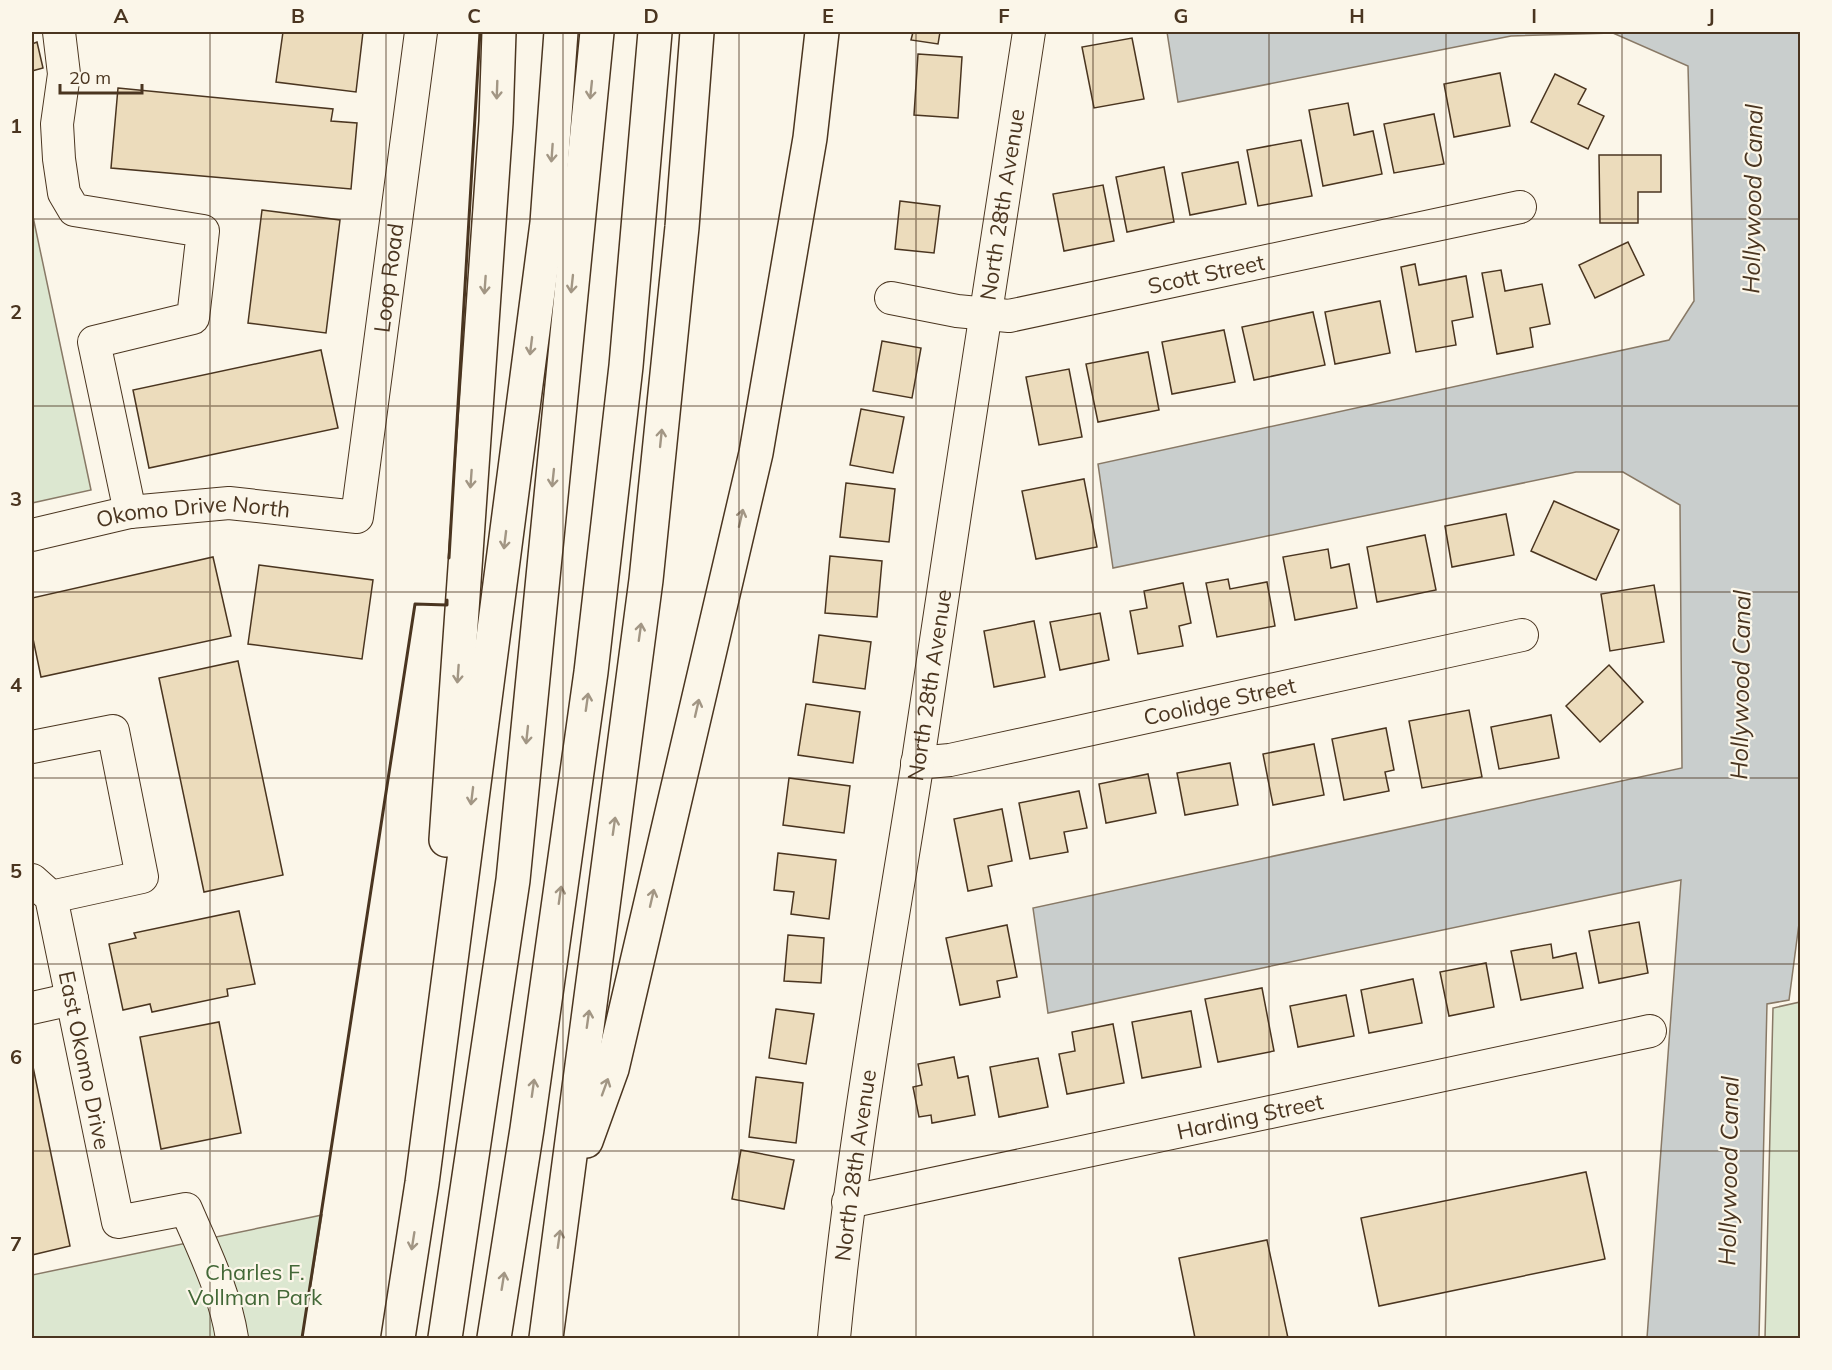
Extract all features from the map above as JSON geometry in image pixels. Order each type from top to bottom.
[{"type":"highway","points":[[422,1183],[495,134],[500,32]]},
{"type":"highway","points":[[398,1338],[422,1183],[547,224],[561,32]]},
{"type":"highway","points":[[445,1338],[513,880],[597,32]]},
{"type":"highway","points":[[494,1338],[527,1129],[591,672],[626,366],[655,32]]},
{"type":"highway","points":[[546,1338],[646,580],[682,227],[697,32]]},
{"type":"highway","points":[[564,1202],[612,1069],[756,453],[810,138],[822,32]]},
{"type":"street","points":[[59,32],[64,74],[57,124],[59,159],[64,193],[74,210],[203,231],[194,318],[94,342],[130,512]]},
{"type":"street","name":"North 28th Avenue","points":[[834,1338],[848,1202],[1029,32]]},
{"type":"street","name":"Loop Road","points":[[357,517],[421,36]]},
{"type":"street","name":"Scott Street","points":[[891,298],[957,311],[1009,316],[1520,207]]},
{"type":"street","name":"Okomo Drive North","points":[[32,535],[130,512],[229,503],[357,517]]},
{"type":"street","name":"Coolidge Street","points":[[917,763],[950,760],[1522,635]]},
{"type":"street","name":"East Okomo Drive","points":[[32,747],[113,731],[142,877],[41,889],[72,999],[118,1222],[186,1209],[219,1288],[229,1317],[232,1338]]},
{"type":"street","points":[[32,1008],[72,999]]},
{"type":"street","name":"Harding Street","points":[[848,1202],[1650,1030]]},
{"type":"green space","points":[[32,212],[91,490],[32,503]]},
{"type":"green space","points":[[1800,1002],[1800,1338],[1765,1338],[1773,1008]]},
{"type":"green space","name":"Charles F. Vollman Park","points":[[322,1215],[302,1338],[32,1338],[32,1275]]},
{"type":"water","name":"Hollywood Canal","points":[[1167,32],[1800,32],[1800,916],[1789,1000],[1767,1004],[1759,1338],[1647,1338],[1681,880],[1048,1013],[1033,908],[1682,768],[1680,505],[1623,472],[1576,472],[1113,568],[1098,464],[1669,340],[1694,301],[1688,66],[1613,33],[1511,36],[1178,102]]},
{"type":"building","points":[[283,32],[363,32],[356,92],[276,82]]},
{"type":"building","points":[[913,32],[940,32],[938,44],[911,40]]},
{"type":"building","points":[[1132,38],[1144,99],[1094,108],[1082,47]]},
{"type":"building","points":[[37,42],[43,68],[32,71],[32,44]]},
{"type":"building","points":[[918,54],[962,57],[958,118],[914,115]]},
{"type":"building","points":[[1500,73],[1510,126],[1454,137],[1444,84]]},
{"type":"building","points":[[1555,74],[1586,89],[1578,104],[1604,116],[1588,149],[1531,122]]},
{"type":"building","points":[[118,88],[333,109],[331,121],[357,123],[351,189],[111,168]]},
{"type":"building","points":[[1348,103],[1354,135],[1373,131],[1382,174],[1323,186],[1309,110]]},
{"type":"building","points":[[1434,114],[1444,164],[1394,173],[1384,124]]},
{"type":"building","points":[[1301,140],[1312,196],[1258,206],[1247,150]]},
{"type":"building","points":[[1599,155],[1661,155],[1661,192],[1638,192],[1638,223],[1600,223]]},
{"type":"building","points":[[1238,162],[1246,204],[1190,215],[1182,173]]},
{"type":"building","points":[[1164,167],[1174,222],[1127,232],[1116,177]]},
{"type":"building","points":[[1103,185],[1114,241],[1064,251],[1053,194]]},
{"type":"building","points":[[900,201],[940,206],[934,253],[895,249]]},
{"type":"building","points":[[262,210],[340,220],[326,333],[248,323]]},
{"type":"building","points":[[1628,242],[1644,275],[1595,298],[1579,265]]},
{"type":"building","points":[[1415,264],[1419,285],[1466,276],[1473,317],[1452,321],[1456,345],[1416,352],[1401,267]]},
{"type":"building","points":[[1501,270],[1505,291],[1542,284],[1550,324],[1530,328],[1533,347],[1497,354],[1482,273]]},
{"type":"building","points":[[1380,301],[1390,353],[1335,364],[1325,312]]},
{"type":"building","points":[[1313,312],[1325,365],[1254,380],[1242,327]]},
{"type":"building","points":[[1224,330],[1235,382],[1172,394],[1162,342]]},
{"type":"building","points":[[882,341],[921,348],[912,398],[873,391]]},
{"type":"building","points":[[321,350],[338,428],[149,468],[133,390]]},
{"type":"building","points":[[1148,352],[1159,410],[1098,422],[1086,364]]},
{"type":"building","points":[[1069,369],[1082,437],[1039,445],[1026,377]]},
{"type":"building","points":[[861,409],[904,417],[893,473],[850,465]]},
{"type":"building","points":[[1084,479],[1097,547],[1036,559],[1022,491]]},
{"type":"building","points":[[846,483],[895,489],[889,542],[840,537]]},
{"type":"building","points":[[1554,501],[1619,530],[1596,580],[1531,551]]},
{"type":"building","points":[[1506,514],[1514,555],[1452,567],[1445,526]]},
{"type":"building","points":[[1425,535],[1436,590],[1377,602],[1367,547]]},
{"type":"building","points":[[1328,549],[1331,568],[1349,564],[1357,608],[1295,620],[1283,557]]},
{"type":"building","points":[[830,556],[882,561],[877,617],[825,613]]},
{"type":"building","points":[[213,557],[231,636],[41,677],[32,634],[32,598]]},
{"type":"building","points":[[259,565],[373,580],[362,659],[248,644]]},
{"type":"building","points":[[1228,579],[1230,589],[1267,582],[1275,626],[1217,637],[1206,583]]},
{"type":"building","points":[[1183,583],[1191,623],[1179,626],[1183,646],[1138,654],[1130,611],[1147,608],[1144,591]]},
{"type":"building","points":[[1654,585],[1664,642],[1610,651],[1601,594]]},
{"type":"building","points":[[1100,613],[1109,660],[1060,670],[1050,622]]},
{"type":"building","points":[[1034,621],[1045,677],[994,687],[984,631]]},
{"type":"building","points":[[819,635],[871,642],[865,689],[813,682]]},
{"type":"building","points":[[238,661],[283,875],[204,892],[159,678]]},
{"type":"building","points":[[1609,665],[1643,702],[1600,742],[1566,706]]},
{"type":"building","points":[[806,704],[860,712],[853,763],[798,755]]},
{"type":"building","points":[[1469,710],[1482,777],[1422,788],[1409,721]]},
{"type":"building","points":[[1551,715],[1559,758],[1499,769],[1491,727]]},
{"type":"building","points":[[1386,728],[1394,770],[1385,772],[1389,791],[1344,800],[1332,739]]},
{"type":"building","points":[[1314,744],[1324,795],[1273,805],[1263,754]]},
{"type":"building","points":[[1230,763],[1238,805],[1185,815],[1177,773]]},
{"type":"building","points":[[1148,774],[1156,813],[1106,823],[1099,784]]},
{"type":"building","points":[[789,778],[850,786],[844,833],[783,825]]},
{"type":"building","points":[[1079,791],[1087,828],[1064,832],[1068,852],[1030,859],[1019,803]]},
{"type":"building","points":[[1002,809],[1012,861],[988,866],[992,886],[968,891],[954,819]]},
{"type":"building","points":[[778,853],[836,860],[829,919],[791,914],[794,892],[774,890]]},
{"type":"building","points":[[239,911],[255,984],[227,989],[228,996],[152,1012],[150,1004],[123,1010],[109,944],[136,938],[134,933]]},
{"type":"building","points":[[1639,922],[1648,973],[1599,983],[1589,931]]},
{"type":"building","points":[[1007,925],[1017,977],[997,981],[1000,997],[960,1005],[946,938]]},
{"type":"building","points":[[788,935],[824,938],[821,983],[784,981]]},
{"type":"building","points":[[1551,944],[1553,958],[1576,953],[1583,988],[1521,1000],[1511,951]]},
{"type":"building","points":[[1486,963],[1494,1007],[1449,1016],[1440,972]]},
{"type":"building","points":[[1413,979],[1422,1023],[1369,1033],[1361,990]]},
{"type":"building","points":[[1262,988],[1274,1051],[1218,1062],[1205,999]]},
{"type":"building","points":[[1346,995],[1354,1036],[1298,1047],[1290,1006]]},
{"type":"building","points":[[776,1009],[814,1014],[806,1064],[769,1058]]},
{"type":"building","points":[[1191,1011],[1201,1067],[1142,1078],[1132,1022]]},
{"type":"building","points":[[219,1022],[241,1133],[161,1149],[140,1037]]},
{"type":"building","points":[[1113,1024],[1124,1083],[1067,1094],[1059,1054],[1075,1051],[1072,1032]]},
{"type":"building","points":[[954,1057],[958,1078],[968,1076],[975,1115],[932,1123],[931,1115],[919,1117],[913,1087],[922,1085],[918,1064]]},
{"type":"building","points":[[1038,1058],[1048,1107],[999,1117],[990,1067]]},
{"type":"building","points":[[32,1062],[70,1246],[32,1255]]},
{"type":"building","points":[[756,1077],[803,1083],[796,1143],[749,1137]]},
{"type":"building","points":[[741,1150],[794,1160],[784,1209],[732,1199]]},
{"type":"building","points":[[1586,1172],[1605,1259],[1379,1306],[1361,1218]]},
{"type":"building","points":[[1267,1240],[1288,1338],[1195,1338],[1179,1258]]},
{"type":"wall","points":[[449,558],[480,32]]},
{"type":"wall","points":[[302,1338],[415,604],[447,605],[447,600]]}]
